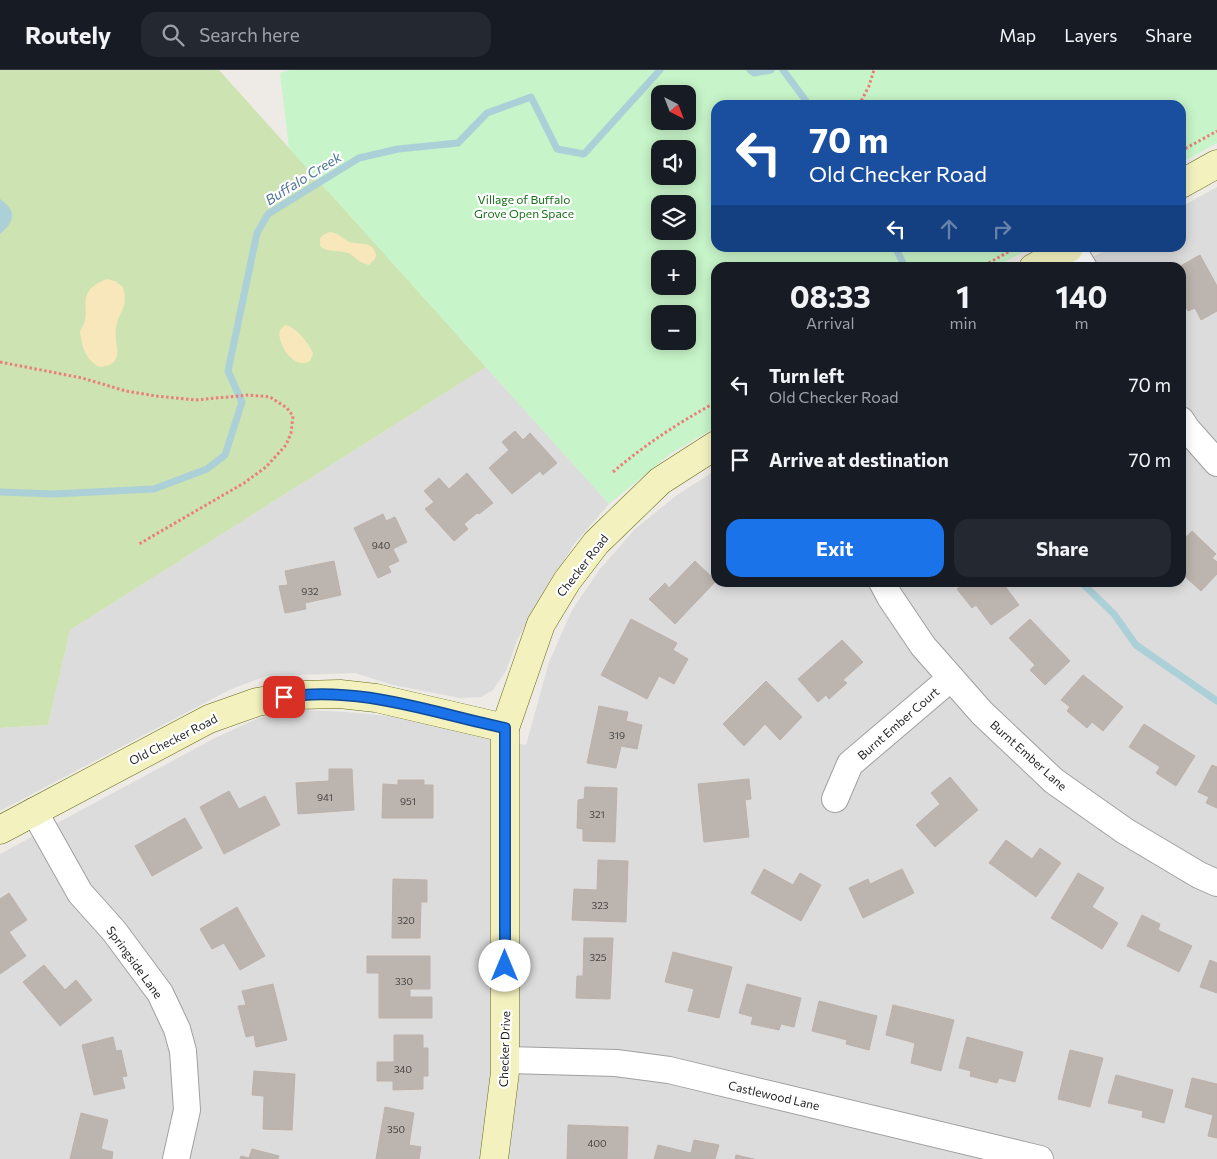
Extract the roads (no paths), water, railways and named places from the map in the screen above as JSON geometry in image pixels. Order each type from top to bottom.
[{"type":"street","points":[[1186,181],[1217,164]]},
{"type":"street","points":[[1044,262],[1063,252]]},
{"type":"street","points":[[1186,429],[1217,463]]},
{"type":"street","name":"Checker Road","points":[[505,728],[540,624],[567,581],[596,543],[660,481],[711,448]]},
{"type":"street","name":"Burnt Ember Lane","points":[[885,587],[923,646],[982,713],[1054,781],[1125,831],[1199,875],[1217,883]]},
{"type":"street","name":"Burnt Ember Court","points":[[835,799],[850,764],[951,678]]},
{"type":"street","name":"Old Checker Road","points":[[0,830],[208,720],[257,702],[298,695],[340,694],[376,698],[505,728]]},
{"type":"street","name":"Checker Drive","points":[[494,1159],[505,1072],[505,728]]},
{"type":"street","name":"Springside Lane","points":[[34,811],[80,892],[114,931],[160,993],[177,1029],[183,1051],[187,1110],[176,1159]]},
{"type":"street","name":"Castlewood Lane","points":[[505,1060],[616,1063],[669,1070],[1040,1159]]},
{"type":"water","points":[[0,199],[9,208],[12,216],[9,225],[0,234]]},
{"type":"waterway","name":"Buffalo Creek","points":[[0,492],[54,494],[154,489],[207,469],[225,455],[242,402],[228,371],[257,233],[268,214],[359,158],[398,149],[458,143],[487,113],[531,97],[557,149],[584,154],[660,70]]},
{"type":"waterway","name":"Buffalo Creek","points":[[750,70],[754,73],[771,70]]},
{"type":"waterway","points":[[783,70],[805,100]]},
{"type":"waterway","points":[[898,252],[902,262]]},
{"type":"waterway","points":[[1086,587],[1114,614],[1136,645],[1217,701]]},
{"type":"park label","name":"Village of Buffalo Grove Open Space","points":[[524,206]]}]
